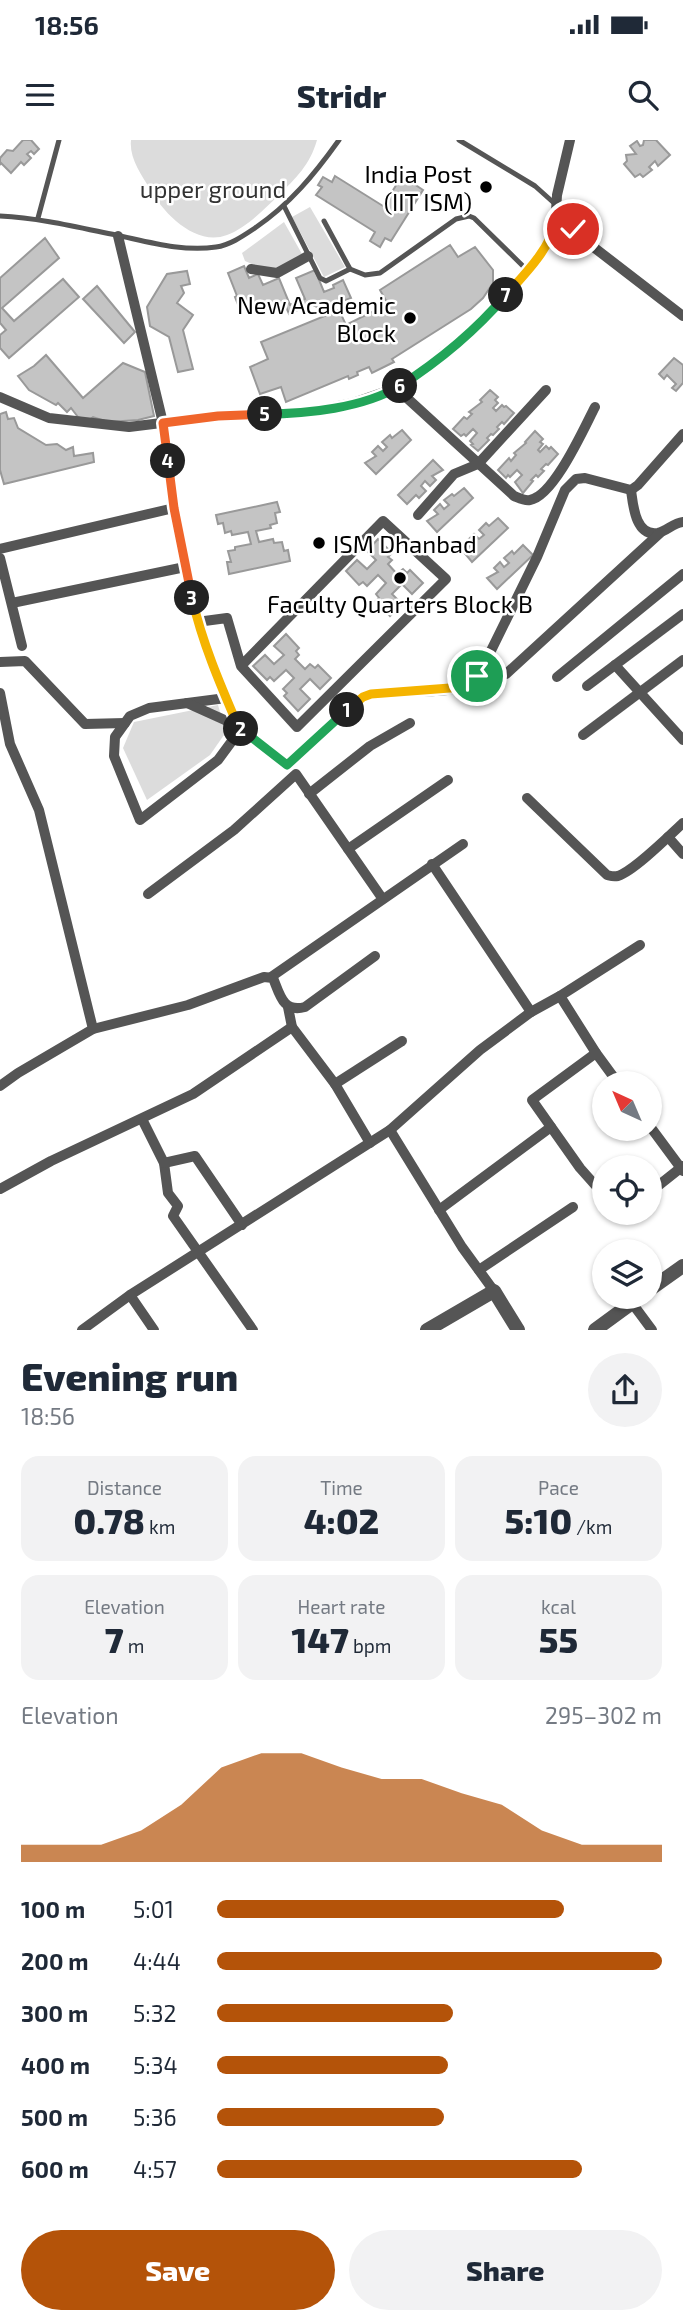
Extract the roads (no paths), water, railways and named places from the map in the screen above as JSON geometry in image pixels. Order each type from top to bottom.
[{"type":"street","points":[[0,397],[49,418],[129,427],[218,416],[300,414],[354,403],[396,388],[419,373],[485,319],[528,271],[549,241],[557,219],[557,205],[570,140]]},
{"type":"street","points":[[557,219],[683,316]]},
{"type":"street","points":[[118,236],[163,423],[174,508],[197,622],[238,726],[232,741],[218,760],[140,820],[114,756],[115,737],[130,716],[149,708],[226,698]]},
{"type":"street","points":[[251,269],[277,273],[308,256]]},
{"type":"street","points":[[396,388],[514,496],[524,500],[532,500],[561,472],[595,407]]},
{"type":"street","points":[[418,515],[454,474],[478,464],[546,390]]},
{"type":"street","points":[[631,490],[683,434]]},
{"type":"street","points":[[187,703],[238,726],[287,765],[363,697],[378,692],[416,692],[468,685],[482,669],[537,556],[565,490],[576,479],[584,478],[631,490]]},
{"type":"street","points":[[631,490],[637,521],[644,529],[660,533]]},
{"type":"street","points":[[0,549],[174,508]]},
{"type":"street","points":[[197,622],[228,618],[241,666],[297,727],[446,579],[383,521],[241,666]]},
{"type":"street","points":[[506,674],[660,533],[674,523],[683,522]]},
{"type":"street","points":[[0,558],[22,646]]},
{"type":"street","points":[[12,603],[185,567]]},
{"type":"street","points":[[557,677],[683,574]]},
{"type":"street","points":[[587,686],[683,614]]},
{"type":"street","points":[[583,735],[683,660]]},
{"type":"street","points":[[0,662],[25,661],[85,724],[125,723]]},
{"type":"street","points":[[615,665],[683,740]]},
{"type":"street","points":[[0,693],[10,744],[39,810],[93,1029]]},
{"type":"street","points":[[309,794],[370,746],[410,723]]},
{"type":"street","points":[[148,894],[234,830],[296,774],[382,898]]},
{"type":"street","points":[[348,849],[447,780]]},
{"type":"street","points":[[527,799],[607,875],[612,876],[618,876],[629,869],[683,823]]},
{"type":"street","points":[[668,837],[683,854]]},
{"type":"street","points":[[0,1086],[93,1029],[188,1005],[271,977],[463,844]]},
{"type":"street","points":[[432,864],[531,1012]]},
{"type":"street","points":[[82,1330],[130,1294],[390,1130],[480,1050],[531,1012],[640,945]]},
{"type":"street","points":[[271,977],[282,1001],[288,1007],[305,1007],[375,956]]},
{"type":"street","points":[[560,996],[609,1071]]},
{"type":"street","points":[[288,1007],[292,1027],[335,1084],[370,1143]]},
{"type":"street","points":[[0,1189],[51,1161],[193,1094],[292,1027]]},
{"type":"street","points":[[335,1084],[402,1041]]},
{"type":"street","points":[[592,1182],[532,1100],[596,1053]]},
{"type":"street","points":[[142,1119],[164,1163],[168,1193],[178,1206],[173,1216],[253,1330]]},
{"type":"street","points":[[439,1210],[551,1127]]},
{"type":"street","points":[[390,1130],[518,1330]]},
{"type":"street","points":[[661,1141],[682,1169],[662,1184]]},
{"type":"street","points":[[164,1163],[195,1156],[242,1225]]},
{"type":"street","points":[[479,1270],[573,1207]]},
{"type":"street","points":[[662,1281],[683,1266]]},
{"type":"street","points":[[428,1330],[494,1291]]},
{"type":"street","points":[[130,1294],[154,1330]]},
{"type":"street","points":[[595,1330],[624,1309]]},
{"type":"street","points":[[641,1309],[652,1330]]},
{"type":"lane","points":[[38,218],[59,140]]},
{"type":"lane","points":[[0,216],[38,218],[163,245],[219,247],[242,237],[284,206],[312,178],[339,140]]},
{"type":"lane","points":[[459,140],[535,186],[557,205]]},
{"type":"lane","points":[[284,206],[320,278],[326,282],[350,270]]},
{"type":"lane","points":[[324,221],[350,270],[365,275],[380,272],[456,219],[469,216],[528,271]]},
{"type":"place","name":"India Post (IIT ISM)","points":[[486,187]]},
{"type":"place","name":"New Academic Block","points":[[410,318]]},
{"type":"place","name":"ISM Dhanbad","points":[[319,543]]},
{"type":"place","name":"Faculty Quarters Block B","points":[[400,578]]},
{"type":"park label","name":"upper ground","points":[[213,188]]}]
